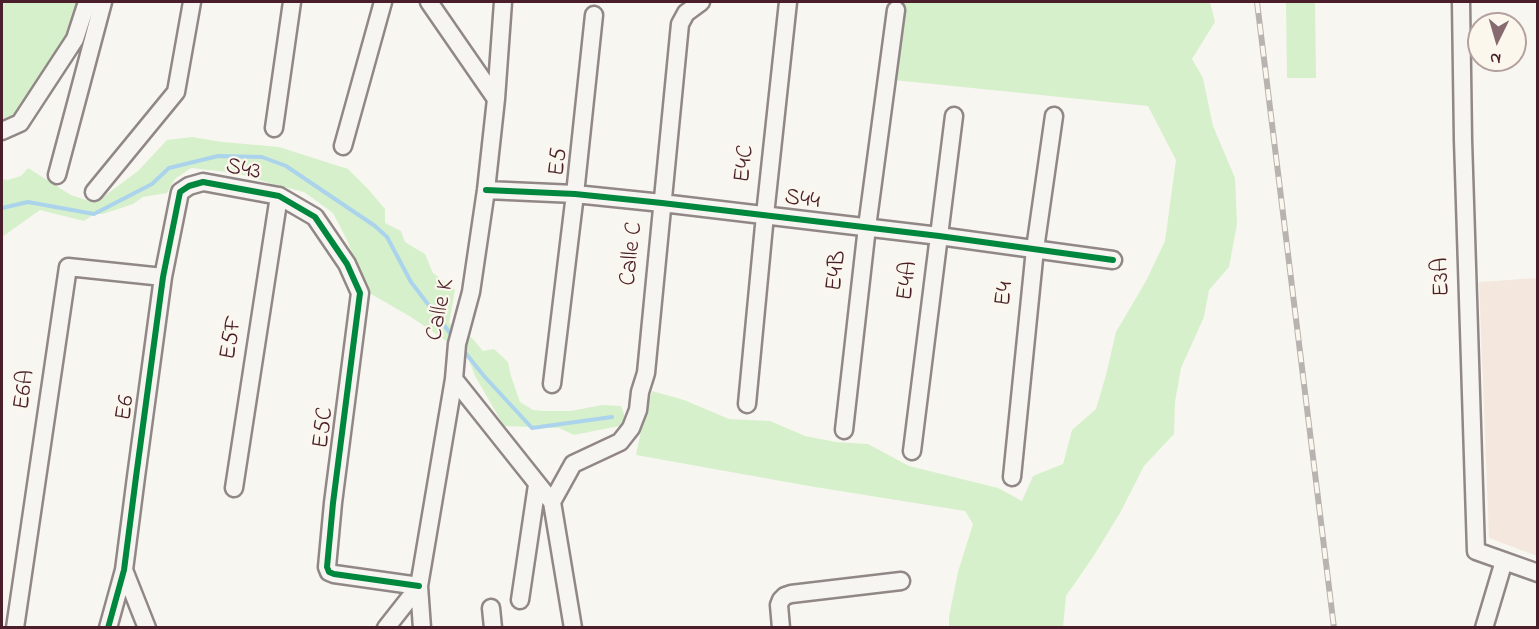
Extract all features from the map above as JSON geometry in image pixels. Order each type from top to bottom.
[{"type":"street","points":[[2,131],[20,123],[75,39],[87,2]]},
{"type":"street","points":[[57,176],[103,2]]},
{"type":"street","points":[[94,192],[176,92],[192,2]]},
{"type":"street","points":[[274,128],[292,2]]},
{"type":"street","points":[[343,146],[383,2]]},
{"type":"street","points":[[429,2],[496,99]]},
{"type":"street","name":"Calle K","points":[[422,627],[419,586],[454,379],[456,344],[471,292],[486,190],[503,2]]},
{"type":"street","name":"Calle C","points":[[552,502],[573,464],[620,442],[631,428],[638,410],[640,392],[646,373],[680,24],[686,13],[700,2]]},
{"type":"street","name":"E4C","points":[[747,404],[788,2]]},
{"type":"street","name":"E3A","points":[[1461,2],[1476,551],[1504,561]]},
{"type":"street","name":"E4B","points":[[844,430],[867,227],[896,10]]},
{"type":"street","name":"E5","points":[[552,384],[594,15]]},
{"type":"street","name":"E4A","points":[[912,451],[954,116]]},
{"type":"street","name":"E4","points":[[1012,477],[1035,249],[1054,116]]},
{"type":"street","name":"S43","points":[[180,192],[189,186],[203,182],[279,196],[315,217],[347,264],[360,293]]},
{"type":"street","name":"S44","points":[[486,190],[575,194],[662,203],[939,236],[1113,260]]},
{"type":"street","name":"E6","points":[[108,627],[124,570],[164,277],[180,192]]},
{"type":"street","name":"E5F","points":[[234,488],[279,196]]},
{"type":"street","name":"E6A","points":[[15,627],[68,267],[164,277]]},
{"type":"street","name":"E5C","points":[[360,293],[327,567],[329,572],[334,574],[419,586]]},
{"type":"street","points":[[454,379],[552,502],[570,625]]},
{"type":"street","points":[[520,600],[537,485]]},
{"type":"street","points":[[1484,627],[1504,561],[1538,573]]},
{"type":"street","points":[[124,570],[147,627]]},
{"type":"street","points":[[781,627],[779,605],[785,596],[901,581]]},
{"type":"street","points":[[386,627],[419,586]]},
{"type":"street","points":[[491,608],[493,627]]},
{"type":"shaded area","points":[[1538,278],[1537,556],[1489,538],[1479,282]]},
{"type":"green space","points":[[2,2],[87,2],[20,123],[2,131]]},
{"type":"green space","points":[[904,2],[1210,2],[1215,22],[1192,59],[1203,78],[1213,126],[1235,178],[1237,224],[1229,267],[1209,290],[1204,317],[1181,368],[1175,402],[1174,434],[1144,466],[1120,513],[1066,596],[1063,627],[949,627],[958,572],[973,524],[965,511],[636,455],[652,391],[684,400],[729,419],[770,421],[805,436],[836,442],[868,444],[909,466],[998,488],[1022,501],[1033,476],[1063,464],[1072,430],[1096,409],[1116,332],[1146,281],[1165,241],[1176,160],[1148,106],[894,80]]},
{"type":"green space","points":[[1286,2],[1315,2],[1316,78],[1287,78]]},
{"type":"green space","points":[[192,137],[279,147],[348,169],[385,209],[385,223],[401,231],[405,242],[425,254],[433,273],[455,290],[449,323],[472,338],[483,351],[494,349],[508,362],[520,402],[533,410],[544,411],[571,411],[602,405],[621,406],[626,420],[619,426],[574,435],[559,428],[504,426],[475,376],[467,355],[411,317],[366,291],[347,240],[333,213],[304,192],[236,173],[191,168],[175,179],[167,193],[143,197],[133,204],[103,214],[94,214],[84,221],[40,210],[2,237],[2,179],[8,180],[21,176],[28,168],[71,195],[95,203],[138,171],[167,140]]},
{"type":"waterway","points":[[2,208],[28,202],[94,214],[152,184],[169,168],[218,156],[262,157],[286,166],[375,226],[387,237],[411,282],[453,337]]},
{"type":"waterway","points":[[463,350],[532,428],[612,417]]},
{"type":"railway","points":[[1257,2],[1334,628]]},
{"type":"cycle path","points":[[108,628],[124,570],[163,277],[180,192],[189,186],[203,182],[279,196],[315,217],[347,264],[360,293],[327,567],[329,572],[334,574],[419,586]]},
{"type":"cycle path","points":[[486,190],[575,194],[662,203],[939,236],[1113,260]]}]
